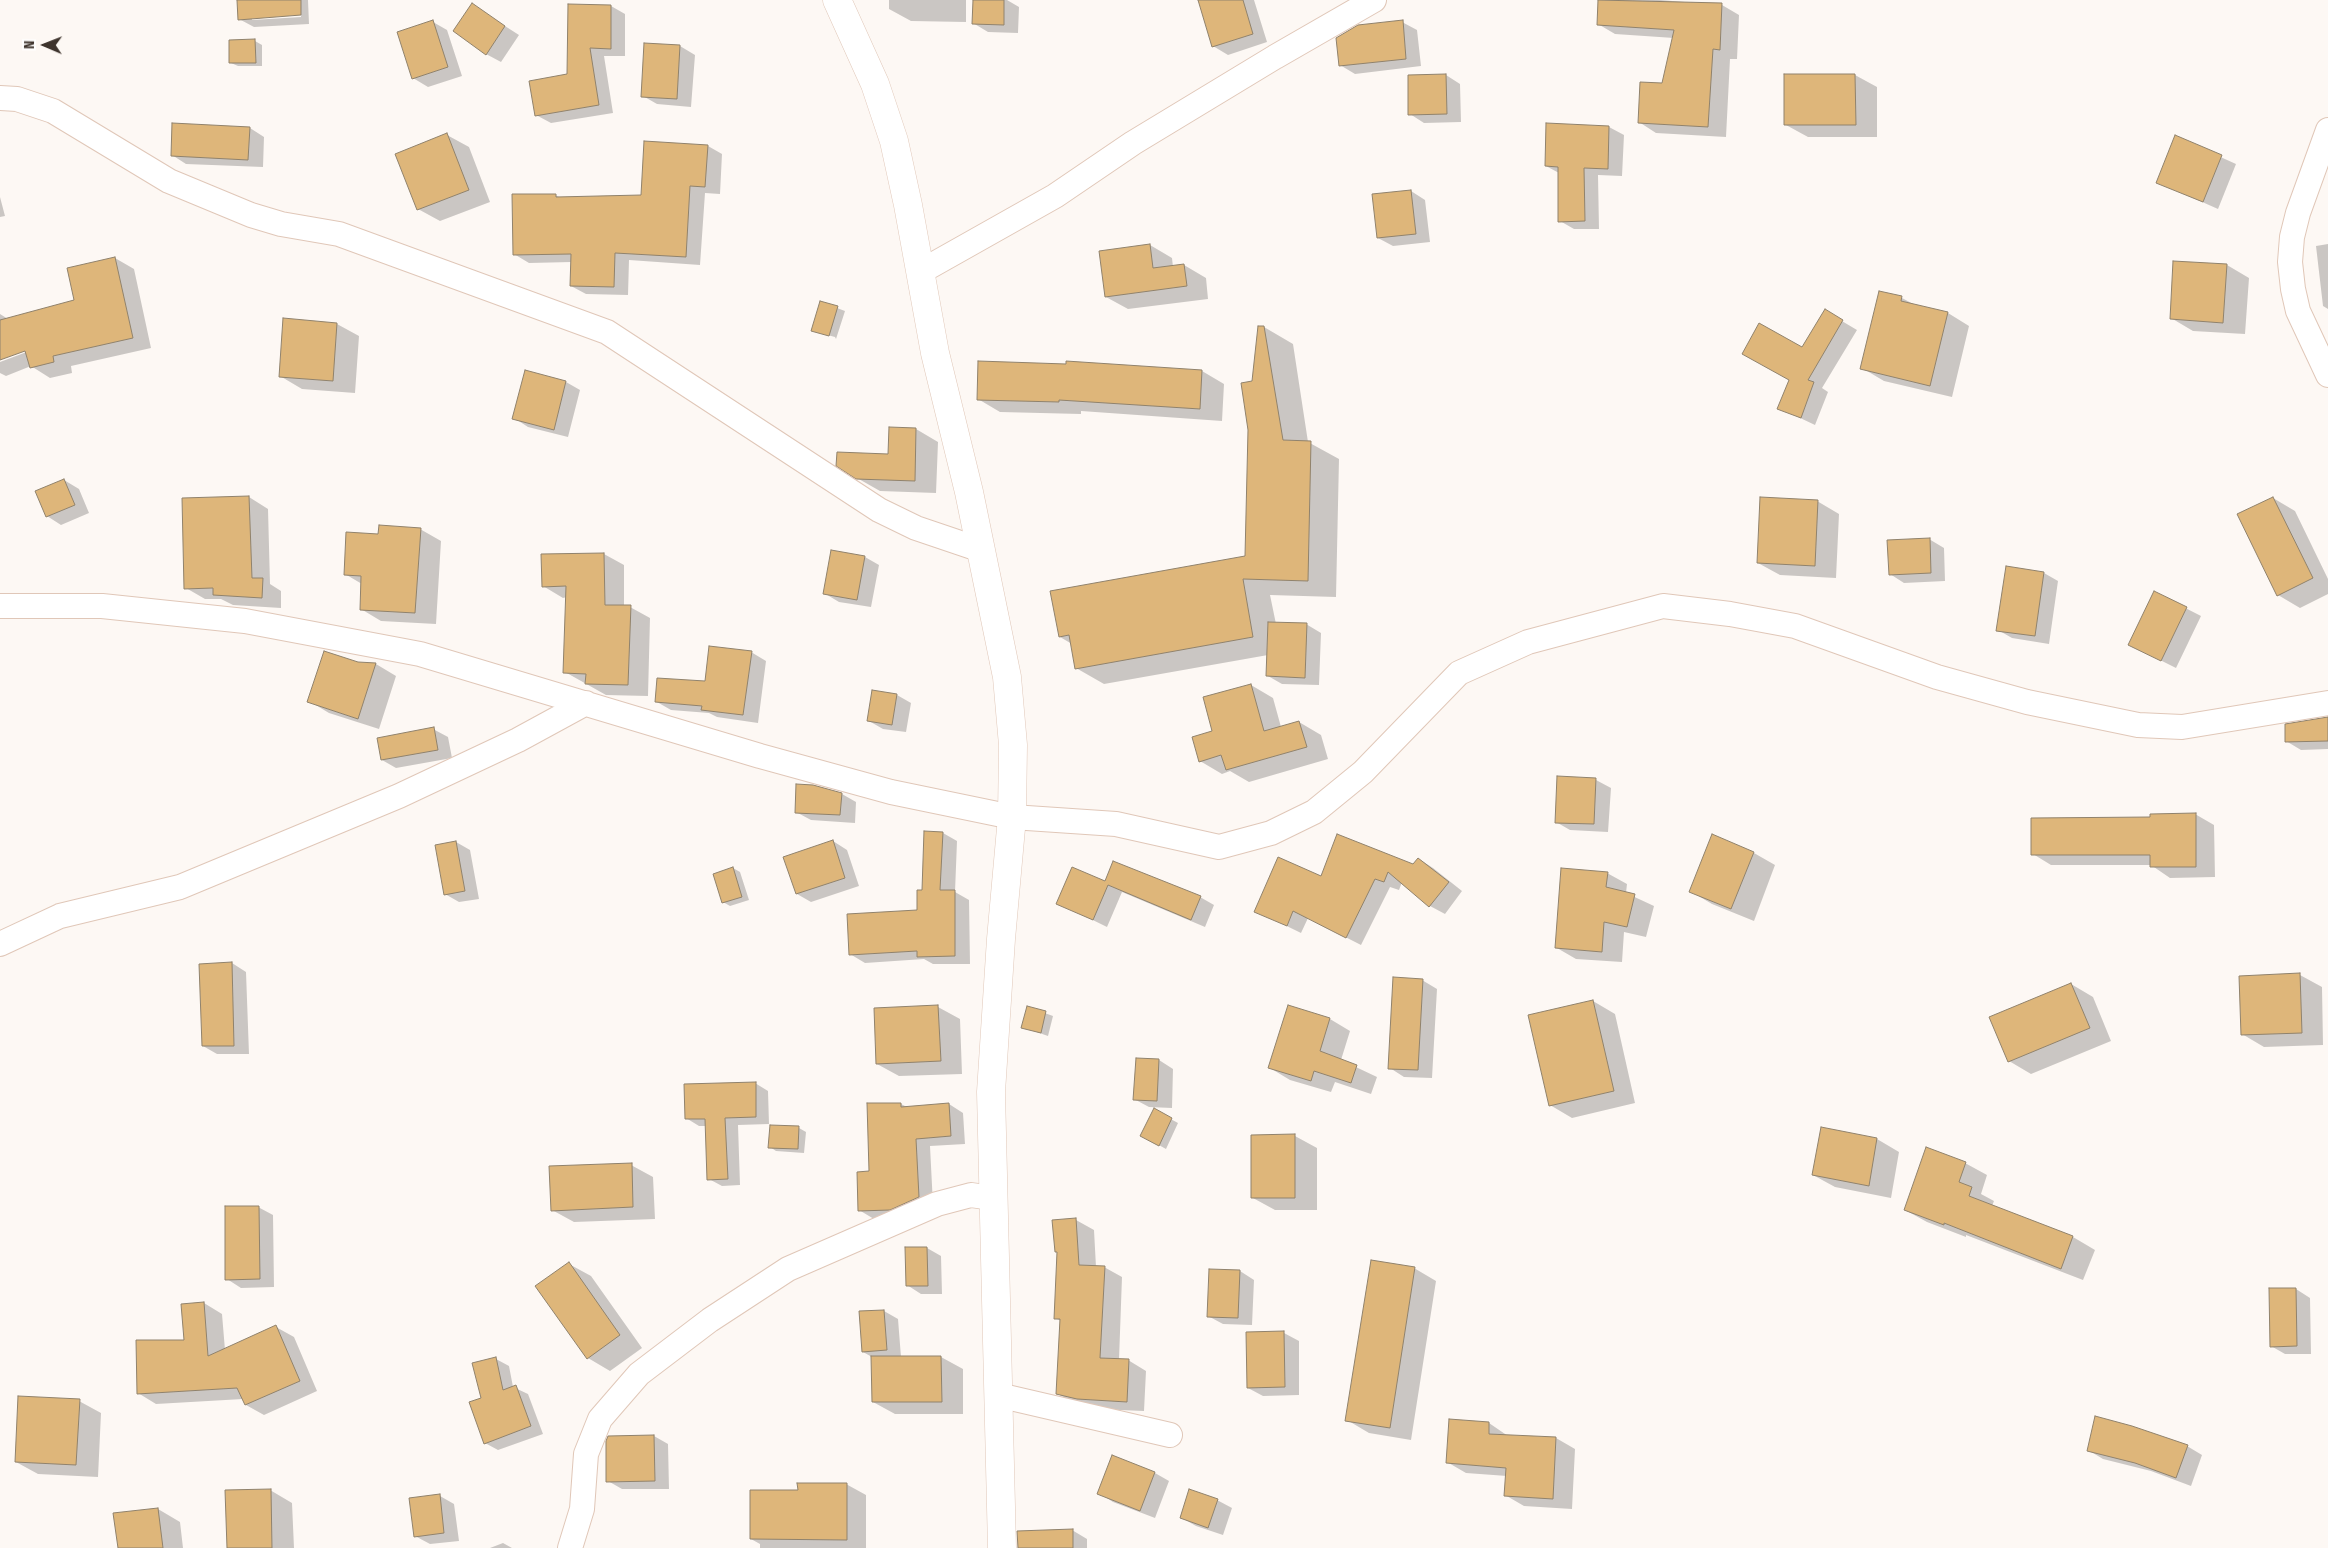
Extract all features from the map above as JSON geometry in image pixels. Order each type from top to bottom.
[{"type":"main road","points":[[837,0],[875,84],[894,142],[936,353],[981,550],[1007,677],[1013,745],[1012,817],[1001,939],[991,1092],[992,1198],[1002,1548]]},
{"type":"street","points":[[920,272],[1055,196],[1133,143],[1374,0]]},
{"type":"street","points":[[0,98],[17,99],[53,111],[169,181],[251,215],[281,224],[339,234],[607,332],[879,510],[916,528],[981,550]]},
{"type":"street","points":[[2328,130],[2318,182],[2292,237],[2290,262],[2298,311],[2328,375]]},
{"type":"street","points":[[0,606],[102,606],[245,621],[420,654],[760,756],[891,792],[1012,817],[1116,824],[1218,847],[1271,833],[1314,812],[1363,772],[1459,673],[1528,642],[1663,606],[1730,614],[1795,626],[1937,677],[2027,702],[2138,725],[2182,727],[2325,702]]},
{"type":"street","points":[[0,944],[60,916],[180,887],[399,796],[518,740],[586,703]]},
{"type":"street","points":[[570,1548],[582,1509],[586,1454],[600,1420],[639,1374],[710,1320],[788,1269],[937,1204],[971,1195],[992,1198]]},
{"type":"street","points":[[998,1395],[1170,1435]]},
{"type":"building","points":[[237,0],[301,0],[301,15],[238,20]]},
{"type":"building","points":[[973,0],[1004,0],[1004,25],[972,24]]},
{"type":"building","points":[[1198,0],[1243,0],[1253,34],[1212,47]]},
{"type":"building","points":[[1598,0],[1722,3],[1720,50],[1713,49],[1708,127],[1638,123],[1640,82],[1662,83],[1674,30],[1597,25]]},
{"type":"building","points":[[472,3],[505,26],[486,55],[453,31]]},
{"type":"building","points":[[568,4],[611,5],[611,49],[590,48],[599,105],[535,116],[529,81],[567,74]]},
{"type":"building","points":[[433,20],[448,67],[412,79],[397,32]]},
{"type":"building","points":[[1403,20],[1406,59],[1339,66],[1336,38],[1358,25]]},
{"type":"building","points":[[255,39],[256,63],[229,63],[229,40]]},
{"type":"building","points":[[644,43],[680,45],[677,99],[641,97]]},
{"type":"building","points":[[1446,74],[1447,114],[1408,115],[1408,75]]},
{"type":"building","points":[[1784,74],[1855,74],[1856,125],[1784,125]]},
{"type":"building","points":[[172,123],[250,127],[248,160],[171,156]]},
{"type":"building","points":[[1546,123],[1609,126],[1608,169],[1584,168],[1585,221],[1558,222],[1558,167],[1545,166]]},
{"type":"building","points":[[447,133],[469,190],[417,210],[395,154]]},
{"type":"building","points":[[2175,135],[2222,155],[2203,202],[2156,183]]},
{"type":"building","points":[[644,141],[708,145],[705,187],[690,186],[686,257],[615,253],[614,287],[570,286],[571,254],[513,255],[512,194],[556,194],[556,197],[641,195]]},
{"type":"building","points":[[1411,190],[1416,234],[1377,238],[1372,194]]},
{"type":"building","points":[[1150,244],[1153,268],[1184,264],[1187,286],[1105,297],[1099,251]]},
{"type":"building","points":[[115,257],[133,338],[53,356],[54,362],[30,368],[25,351],[0,360],[0,320],[74,300],[67,268]]},
{"type":"building","points":[[2173,261],[2227,264],[2223,323],[2170,319]]},
{"type":"building","points":[[1879,291],[1902,296],[1901,301],[1948,312],[1930,386],[1860,369]]},
{"type":"building","points":[[820,301],[838,306],[829,336],[811,331]]},
{"type":"building","points":[[1825,309],[1843,320],[1808,380],[1814,382],[1801,418],[1777,409],[1789,380],[1742,354],[1759,323],[1802,347]]},
{"type":"building","points":[[283,318],[337,323],[333,381],[279,377]]},
{"type":"building","points":[[1258,326],[1264,326],[1283,440],[1311,441],[1308,581],[1243,579],[1253,637],[1075,669],[1069,635],[1059,637],[1050,591],[1245,556],[1248,430],[1241,383],[1252,381]]},
{"type":"building","points":[[978,361],[1066,364],[1066,361],[1202,370],[1200,409],[1059,400],[1059,402],[977,400]]},
{"type":"building","points":[[525,370],[566,381],[554,430],[512,419]]},
{"type":"building","points":[[889,427],[916,428],[915,481],[856,479],[836,466],[837,452],[888,454]]},
{"type":"building","points":[[64,479],[75,505],[46,517],[35,491]]},
{"type":"building","points":[[249,496],[252,578],[263,578],[262,598],[213,595],[213,588],[184,589],[182,498]]},
{"type":"building","points":[[1760,497],[1818,500],[1815,566],[1757,563]]},
{"type":"building","points":[[2273,497],[2313,578],[2277,596],[2237,514]]},
{"type":"building","points":[[379,525],[421,528],[415,613],[360,610],[361,576],[344,575],[346,532],[378,534]]},
{"type":"building","points":[[1930,538],[1931,573],[1889,575],[1887,540]]},
{"type":"building","points":[[831,550],[865,556],[857,600],[823,594]]},
{"type":"building","points":[[604,553],[605,605],[631,605],[628,685],[585,684],[586,674],[563,673],[566,586],[542,587],[541,554]]},
{"type":"building","points":[[2006,566],[2044,572],[2035,636],[1996,631]]},
{"type":"building","points":[[2154,591],[2187,607],[2161,661],[2128,645]]},
{"type":"building","points":[[1268,622],[1307,623],[1305,678],[1266,676]]},
{"type":"building","points":[[709,646],[752,651],[743,715],[701,710],[702,706],[655,702],[657,678],[705,681]]},
{"type":"building","points":[[324,651],[358,662],[376,663],[358,719],[307,702]]},
{"type":"building","points":[[1251,684],[1264,731],[1299,721],[1307,747],[1226,770],[1221,755],[1199,762],[1192,737],[1212,731],[1203,697]]},
{"type":"building","points":[[872,690],[897,694],[892,725],[867,721]]},
{"type":"building","points":[[2328,717],[2328,741],[2285,742],[2285,724]]},
{"type":"building","points":[[434,727],[438,750],[381,760],[377,738]]},
{"type":"building","points":[[1557,776],[1596,778],[1594,824],[1555,823]]},
{"type":"building","points":[[796,784],[813,785],[842,793],[840,815],[795,813]]},
{"type":"building","points":[[2196,813],[2196,867],[2150,867],[2150,855],[2031,855],[2031,818],[2150,817],[2150,814]]},
{"type":"building","points":[[924,831],[943,832],[940,890],[955,890],[955,956],[917,957],[917,951],[849,955],[847,914],[917,910],[917,890],[922,890]]},
{"type":"building","points":[[1337,834],[1413,864],[1418,858],[1449,882],[1429,907],[1388,872],[1384,882],[1375,879],[1346,938],[1293,911],[1287,926],[1254,912],[1278,857],[1321,876]]},
{"type":"building","points":[[1712,834],[1754,852],[1731,909],[1689,892]]},
{"type":"building","points":[[833,840],[845,878],[796,894],[783,857]]},
{"type":"building","points":[[456,841],[465,891],[444,895],[435,845]]},
{"type":"building","points":[[1113,861],[1201,896],[1191,920],[1108,885],[1093,920],[1056,904],[1072,867],[1105,881]]},
{"type":"building","points":[[733,867],[742,897],[722,903],[713,874]]},
{"type":"building","points":[[1561,868],[1608,872],[1606,887],[1635,894],[1627,927],[1604,922],[1602,952],[1555,948]]},
{"type":"building","points":[[232,962],[234,1046],[202,1046],[199,964]]},
{"type":"building","points":[[2300,973],[2302,1033],[2241,1035],[2239,976]]},
{"type":"building","points":[[1393,977],[1423,979],[1418,1070],[1388,1069]]},
{"type":"building","points":[[2071,983],[2090,1028],[2008,1062],[1989,1017]]},
{"type":"building","points":[[1593,1000],[1614,1091],[1549,1106],[1528,1015]]},
{"type":"building","points":[[938,1005],[941,1061],[876,1064],[874,1008]]},
{"type":"building","points":[[1288,1005],[1330,1018],[1320,1051],[1357,1065],[1351,1083],[1314,1071],[1311,1081],[1268,1068]]},
{"type":"building","points":[[1027,1006],[1046,1011],[1041,1033],[1021,1028]]},
{"type":"building","points":[[1136,1058],[1159,1059],[1157,1101],[1133,1100]]},
{"type":"building","points":[[756,1082],[756,1117],[725,1118],[728,1179],[707,1180],[705,1119],[685,1119],[684,1084]]},
{"type":"building","points":[[867,1103],[901,1103],[901,1107],[949,1103],[951,1136],[916,1139],[919,1197],[890,1210],[858,1211],[857,1172],[869,1171]]},
{"type":"building","points":[[1154,1108],[1172,1118],[1159,1146],[1140,1136]]},
{"type":"building","points":[[770,1125],[799,1126],[798,1149],[768,1148]]},
{"type":"building","points":[[1821,1127],[1877,1138],[1869,1186],[1812,1175]]},
{"type":"building","points":[[1295,1134],[1295,1198],[1251,1198],[1251,1135]]},
{"type":"building","points":[[1926,1147],[1966,1162],[1959,1182],[1972,1187],[1969,1196],[2073,1236],[2061,1269],[1944,1223],[1944,1225],[1904,1210]]},
{"type":"building","points":[[632,1163],[633,1207],[551,1211],[549,1166]]},
{"type":"building","points":[[225,1206],[259,1206],[260,1279],[225,1280]]},
{"type":"building","points":[[1076,1218],[1079,1265],[1105,1266],[1100,1358],[1129,1359],[1127,1402],[1077,1399],[1056,1394],[1060,1319],[1054,1319],[1057,1252],[1055,1252],[1052,1220]]},
{"type":"building","points":[[905,1247],[927,1247],[928,1286],[906,1286]]},
{"type":"building","points":[[1371,1260],[1415,1267],[1390,1428],[1345,1421]]},
{"type":"building","points":[[569,1262],[620,1335],[587,1359],[535,1286]]},
{"type":"building","points":[[1209,1269],[1240,1270],[1238,1318],[1207,1317]]},
{"type":"building","points":[[2269,1288],[2296,1288],[2297,1346],[2270,1347]]},
{"type":"building","points":[[204,1302],[208,1356],[276,1325],[300,1381],[245,1405],[237,1388],[137,1394],[136,1340],[184,1340],[181,1304]]},
{"type":"building","points":[[884,1310],[887,1350],[862,1352],[859,1311]]},
{"type":"building","points":[[1284,1331],[1285,1387],[1247,1388],[1246,1332]]},
{"type":"building","points":[[871,1356],[941,1356],[942,1402],[872,1402]]},
{"type":"building","points":[[496,1357],[503,1390],[516,1385],[531,1426],[484,1444],[469,1402],[481,1398],[472,1363]]},
{"type":"building","points":[[18,1396],[80,1399],[76,1465],[15,1462]]},
{"type":"building","points":[[2095,1416],[2188,1445],[2176,1478],[2135,1463],[2087,1451]]},
{"type":"building","points":[[1449,1419],[1489,1422],[1489,1434],[1556,1437],[1553,1499],[1504,1496],[1506,1468],[1446,1463]]},
{"type":"building","points":[[654,1435],[655,1481],[606,1482],[606,1441],[608,1436]]},
{"type":"building","points":[[1112,1455],[1155,1472],[1140,1511],[1097,1494]]},
{"type":"building","points":[[797,1483],[847,1483],[847,1540],[750,1539],[750,1490],[798,1490]]},
{"type":"building","points":[[271,1489],[272,1548],[227,1548],[225,1490]]},
{"type":"building","points":[[1189,1489],[1218,1499],[1208,1528],[1180,1518]]},
{"type":"building","points":[[440,1494],[444,1533],[414,1537],[409,1498]]},
{"type":"building","points":[[158,1508],[163,1548],[118,1548],[113,1513]]},
{"type":"building","points":[[1073,1529],[1073,1548],[1018,1548],[1017,1531]]}]
